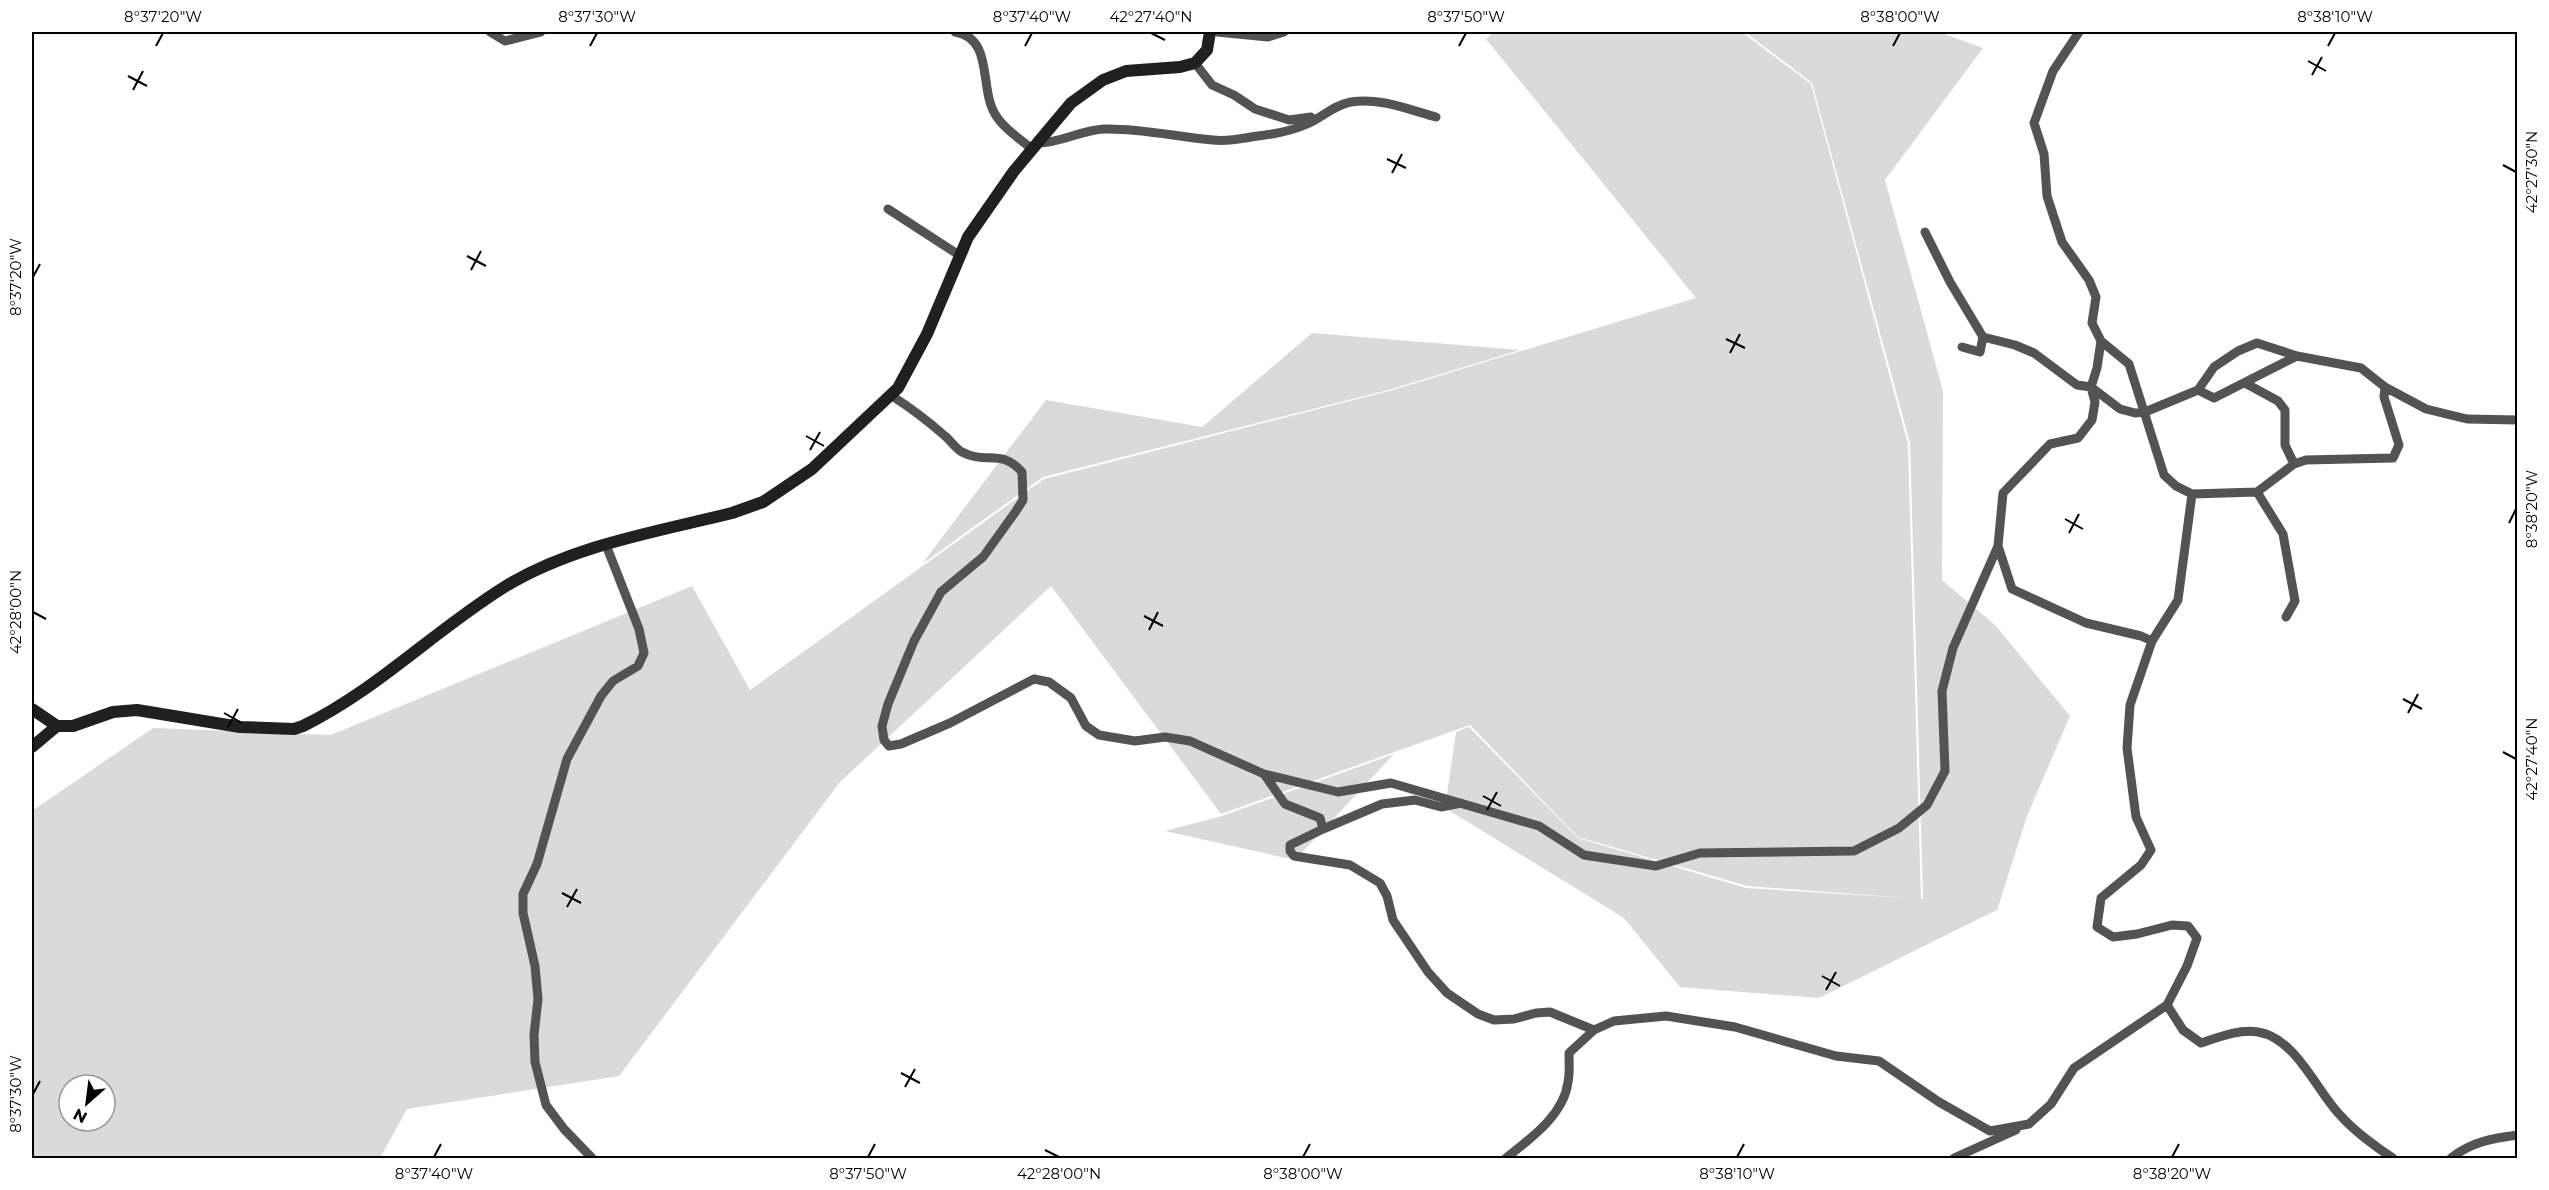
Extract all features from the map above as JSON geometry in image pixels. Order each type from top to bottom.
[{"type":"street","points":[[490,32],[505,41],[541,32]]},
{"type":"street","points":[[954,32],[970,37],[977,46],[985,69],[991,107],[995,116],[1035,146],[1104,129],[1148,131],[1215,141],[1279,133],[1309,123],[1344,104],[1361,101],[1384,103],[1436,117]]},
{"type":"street","points":[[32,709],[57,726],[73,726],[112,712],[137,710],[240,727],[294,729],[303,726],[382,676],[505,587],[562,558],[606,544],[732,513],[763,502],[812,469],[892,396],[912,365],[959,255],[992,202],[1071,103],[1103,80],[1139,69],[1180,68],[1195,63],[1207,50],[1210,32]]},
{"type":"street","points":[[1216,32],[1268,37],[1284,32]]},
{"type":"street","points":[[2079,32],[2053,71],[2034,123],[2044,154],[2047,196],[2062,242],[2089,280],[2096,297],[2092,324],[2101,341],[2129,364],[2164,475],[2176,486],[2192,494],[2257,492],[2294,465],[2306,460],[2393,458],[2398,445],[2384,397],[2385,387]]},
{"type":"street","points":[[1195,63],[1212,85],[1234,95],[1255,109],[1289,120],[1321,115]]},
{"type":"street","points":[[888,208],[959,255]]},
{"type":"street","points":[[1925,232],[1950,282],[1983,337],[1980,352],[1962,347]]},
{"type":"street","points":[[1983,337],[2016,345],[2034,353],[2077,385],[2091,387],[2120,409],[2135,413],[2145,412],[2198,390],[2214,367],[2238,351],[2258,343],[2297,356],[2361,369],[2385,387],[2426,410],[2466,419],[2517,420]]},
{"type":"street","points":[[892,396],[915,411],[961,452],[982,459],[998,457],[1014,463],[1022,472],[1023,500],[983,557],[941,592],[931,609],[914,641],[888,704],[882,726],[884,740],[889,746],[901,744],[950,723],[1034,679],[1049,682],[1061,689],[1071,698],[1086,726],[1099,735],[1135,741],[1165,736],[1190,741],[1264,774],[1338,792],[1391,783],[1539,826],[1584,855],[1656,866],[1700,853],[1854,851],[1899,828],[1928,805],[1945,771],[1942,691],[1953,648],[1998,546],[2004,493],[2050,444],[2078,438],[2092,420],[2095,402],[2091,387],[2097,368],[2101,341]]},
{"type":"street","points":[[2198,390],[2214,398],[2297,356]]},
{"type":"street","points":[[2245,383],[2278,400],[2285,410],[2285,445],[2294,465]]},
{"type":"street","points":[[2257,492],[2283,534],[2295,601],[2286,617]]},
{"type":"street","points":[[1954,1158],[2029,1124],[2051,1104],[2074,1068],[2167,1005],[2187,966],[2197,938],[2188,926],[2172,925],[2137,934],[2113,937],[2097,927],[2101,898],[2141,865],[2151,850],[2136,816],[2127,748],[2130,705],[2152,641],[2178,600],[2192,494]]},
{"type":"street","points":[[592,1158],[564,1129],[546,1105],[535,1062],[534,1035],[538,999],[535,966],[523,913],[523,894],[537,864],[567,759],[601,696],[613,681],[638,666],[644,653],[639,629],[606,544]]},
{"type":"street","points":[[1998,546],[2012,589],[2086,623],[2141,636],[2152,641]]},
{"type":"street","points":[[32,747],[57,726]]},
{"type":"street","points":[[1264,774],[1285,804],[1320,818],[1323,830]]},
{"type":"street","points":[[1464,803],[1441,807],[1415,800],[1382,804],[1290,846],[1290,851],[1294,856],[1303,859],[1350,865],[1380,883],[1387,896],[1393,920],[1428,972],[1454,998],[1478,1014],[1494,1020],[1514,1019],[1550,1012],[1594,1030]]},
{"type":"street","points":[[2167,1005],[2183,1030],[2200,1043],[2244,1031],[2260,1032],[2276,1037],[2303,1064],[2340,1116],[2393,1158]]},
{"type":"street","points":[[1506,1158],[1548,1121],[1562,1101],[1568,1084],[1569,1053],[1594,1030],[1614,1021],[1666,1016],[1735,1027],[1836,1056],[1879,1061],[1940,1102],[1990,1131],[2029,1124]]},
{"type":"street","points":[[2451,1158],[2460,1151],[2487,1139],[2517,1135]]},
{"type":"shaded area","points":[[1494,32],[1742,32],[1811,84],[1908,444],[1921,899],[1747,886],[1578,837],[1470,725],[1221,814],[1051,586],[840,782],[619,1076],[407,1109],[380,1158],[32,1158],[32,811],[153,728],[331,735],[692,586],[750,690],[1044,479],[1393,390],[1696,298],[1486,39]]},
{"type":"shaded area","points":[[1745,32],[1939,32],[1983,48],[1885,180],[1943,391],[1942,580],[1995,625],[2070,716],[2027,816],[1997,910],[1819,998],[1680,987],[1624,918],[1445,808],[1456,732],[1469,727],[1578,838],[1746,888],[1923,899],[1910,443],[1812,83]]},
{"type":"shaded area","points":[[1312,333],[1520,350],[1392,389],[1043,477],[922,564],[1046,400],[1202,427]]},
{"type":"shaded area","points":[[1394,754],[1295,860],[1165,831],[1222,816]]}]
